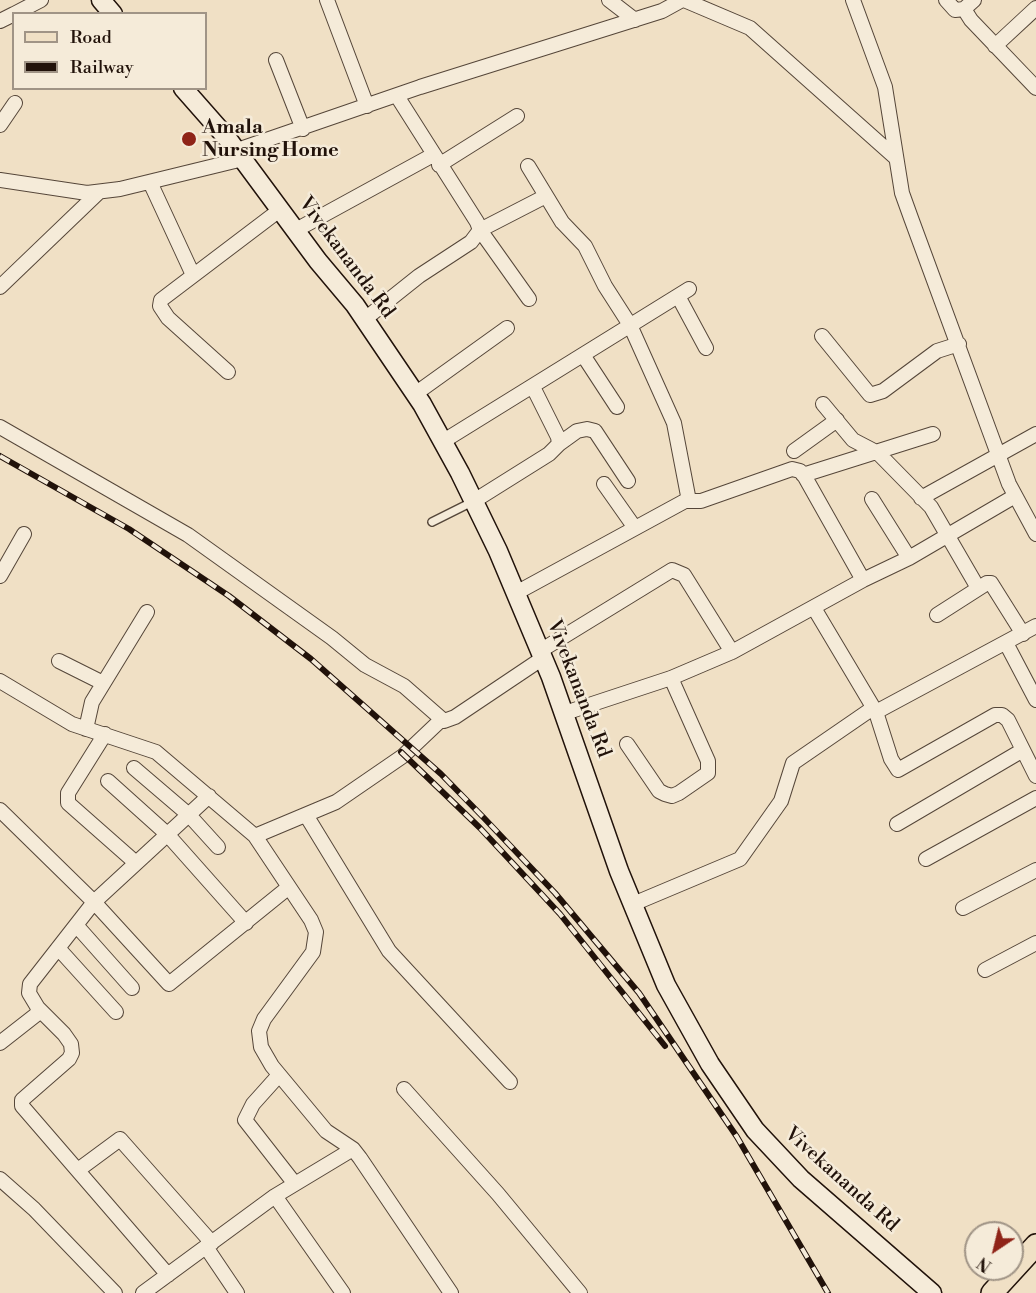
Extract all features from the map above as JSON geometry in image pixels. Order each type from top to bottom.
[{"type":"main road","points":[[992,1293],[1036,1245]]},
{"type":"street","points":[[18,12],[41,0]]},
{"type":"street","points":[[327,0],[367,106]]},
{"type":"street","points":[[609,0],[635,20]]},
{"type":"street","points":[[0,194],[4,181],[59,191],[99,192],[150,182],[240,154],[367,106],[662,11],[683,0],[750,28],[897,159]]},
{"type":"street","points":[[853,0],[885,87],[902,193],[998,455],[1015,496],[1036,534]]},
{"type":"street","points":[[946,0],[955,10],[969,5],[995,46],[1036,88]]},
{"type":"street","points":[[995,46],[1035,12]]},
{"type":"street","points":[[276,60],[303,129]]},
{"type":"street","name":"Vivekananda Rd","points":[[185,90],[240,154],[365,319],[415,394],[474,501],[516,593],[565,713],[606,836],[633,904],[677,1008],[710,1064],[755,1130],[801,1179],[932,1293]]},
{"type":"street","points":[[397,96],[480,230],[530,299]]},
{"type":"street","points":[[0,125],[15,103]]},
{"type":"street","points":[[296,230],[436,160],[517,116]]},
{"type":"street","points":[[528,166],[562,222],[585,246],[605,286],[630,325],[674,423],[689,501]]},
{"type":"street","points":[[150,182],[193,275]]},
{"type":"street","points":[[0,287],[99,192]]},
{"type":"street","points":[[365,319],[419,276],[471,242],[480,230],[546,196]]},
{"type":"street","points":[[228,372],[168,318],[160,306],[161,300],[281,209]]},
{"type":"street","points":[[442,442],[683,292],[706,348]]},
{"type":"street","points":[[415,394],[507,328]]},
{"type":"street","points":[[822,336],[870,395],[883,391],[938,351],[958,344]]},
{"type":"street","points":[[583,355],[617,407]]},
{"type":"street","points":[[532,387],[558,437],[559,444]]},
{"type":"street","points":[[824,404],[853,440],[878,453],[937,516],[978,588]]},
{"type":"street","points":[[794,451],[837,420]]},
{"type":"street","points":[[0,427],[195,539],[332,638],[365,665],[404,686],[442,719],[449,720],[455,717],[542,655],[672,570],[684,576],[732,652]]},
{"type":"street","points":[[474,501],[549,454],[578,431],[587,429],[595,431],[628,481]]},
{"type":"street","points":[[803,475],[933,434]]},
{"type":"street","points":[[921,498],[1036,434]]},
{"type":"street","points":[[516,593],[689,501],[701,501],[792,469],[803,475],[863,580]]},
{"type":"street","points":[[604,484],[636,528]]},
{"type":"street","points":[[565,713],[671,678],[732,652],[863,580],[909,558],[1015,496]]},
{"type":"street","points":[[872,499],[909,558]]},
{"type":"street","points":[[0,576],[24,534]]},
{"type":"street","points":[[937,615],[987,583],[993,586],[1023,634]]},
{"type":"street","points":[[814,608],[874,710],[891,759],[898,770],[994,715],[1002,715],[1008,720],[1036,776]]},
{"type":"street","points":[[86,729],[89,709],[147,612]]},
{"type":"street","points":[[633,904],[740,859],[781,801],[793,763],[874,710],[1036,626]]},
{"type":"street","points":[[1006,643],[1036,700]]},
{"type":"street","points":[[59,661],[103,683]]},
{"type":"street","points":[[627,744],[659,791],[665,794],[672,796],[679,793],[708,773],[708,761],[671,678]]},
{"type":"street","points":[[0,681],[58,718],[156,752],[255,836],[311,920],[316,932],[316,943],[312,952],[264,1020],[259,1031],[261,1047],[279,1075],[326,1131],[353,1149],[451,1293]]},
{"type":"street","points":[[255,836],[336,802],[403,756],[442,719]]},
{"type":"street","points":[[105,735],[68,793],[68,803],[136,863]]},
{"type":"street","points":[[897,824],[1023,750]]},
{"type":"street","points":[[134,768],[189,815],[218,847]]},
{"type":"street","points":[[108,781],[167,834],[246,923]]},
{"type":"street","points":[[168,1275],[22,1106],[22,1100],[69,1059],[72,1053],[71,1044],[64,1034],[38,1008],[29,993],[30,984],[94,902],[209,796]]},
{"type":"street","points":[[926,859],[1036,798]]},
{"type":"street","points":[[0,810],[94,902],[169,984],[289,887]]},
{"type":"street","points":[[306,815],[389,951],[510,1082]]},
{"type":"street","points":[[963,908],[1036,870]]},
{"type":"street","points":[[76,925],[132,988]]},
{"type":"street","points":[[985,970],[1036,943]]},
{"type":"street","points":[[58,948],[116,1012]]},
{"type":"street","points":[[0,1043],[32,1019],[38,1008]]},
{"type":"street","points":[[279,1075],[253,1104],[245,1120],[295,1184]]},
{"type":"street","points":[[404,1089],[498,1194],[580,1293]]},
{"type":"street","points":[[78,1170],[120,1139],[209,1245],[237,1293]]},
{"type":"street","points":[[143,1293],[275,1196],[353,1149]]},
{"type":"street","points":[[0,1179],[34,1209],[116,1293]]},
{"type":"street","points":[[275,1196],[343,1293]]},
{"type":"lane","points":[[432,522],[474,501]]},
{"type":"railway","points":[[0,456],[129,529],[229,596],[311,659],[441,774],[555,893],[639,993],[737,1137],[828,1293]]},
{"type":"railway","points":[[401,752],[480,828],[560,914],[665,1046]]},
{"type":"place","name":"Amala Nursing Home","points":[[189,139]]}]
